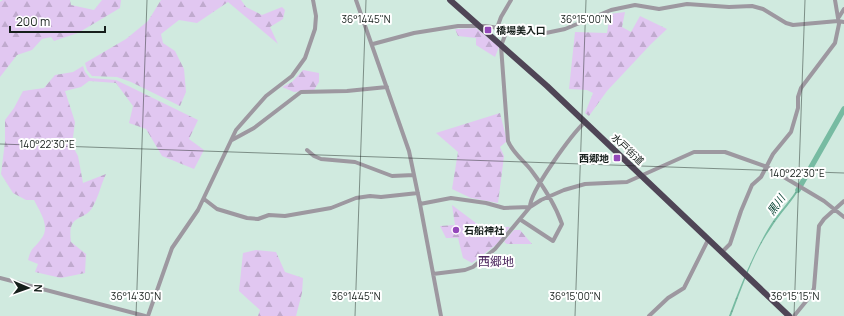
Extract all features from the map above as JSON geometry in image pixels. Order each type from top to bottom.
[{"type":"highway","name":"水戸街道","points":[[450,0],[642,175],[708,240],[789,316]]},
{"type":"street","points":[[148,316],[172,248],[204,199],[236,130],[266,96],[292,76],[300,66],[315,29],[316,16],[313,0]]},
{"type":"street","points":[[356,0],[373,44],[403,133],[418,193],[441,316]]},
{"type":"street","points":[[497,28],[500,17],[510,0]]},
{"type":"street","points":[[722,252],[730,244],[752,185],[761,177],[773,154],[791,132],[798,108],[798,97],[801,88],[820,61],[833,47],[838,35],[835,0]]},
{"type":"street","points":[[373,44],[443,28],[478,26],[541,34],[565,29],[611,10],[635,5],[660,9],[687,4],[729,7],[752,6],[763,9],[792,25],[838,21],[844,22]]},
{"type":"street","points":[[838,21],[844,9]]},
{"type":"street","points":[[508,30],[501,46],[508,141],[512,149],[549,196],[562,224],[553,241],[521,220]]},
{"type":"street","points":[[232,140],[254,128],[301,92],[347,91],[387,87]]},
{"type":"street","points":[[433,274],[465,270],[473,267],[495,249],[521,220],[530,207],[531,201],[546,173],[565,145],[585,122]]},
{"type":"street","points":[[308,150],[320,159],[355,162],[392,176],[414,176]]},
{"type":"street","points":[[420,204],[451,198],[486,203],[504,208],[530,207],[549,196],[574,187],[591,183],[623,183],[694,152],[725,152],[766,167],[800,186],[844,217]]},
{"type":"street","points":[[204,199],[217,209],[247,218],[258,219],[269,215],[285,216],[331,208],[363,197],[418,193]]},
{"type":"street","points":[[794,316],[813,291],[818,232],[824,219],[844,201]]},
{"type":"street","points":[[649,316],[668,298],[684,288],[708,240]]},
{"type":"street","points":[[0,278],[144,316]]},
{"type":"green space","points":[[3,0],[70,0],[71,5],[94,10],[102,0],[121,0],[120,8],[78,33],[54,41],[51,37],[42,39],[32,50],[17,55],[0,77],[0,2]]},
{"type":"green space","points":[[161,0],[241,0],[246,7],[262,15],[282,7],[285,10],[283,19],[270,27],[278,44],[228,2],[197,23],[179,20],[161,34],[163,43],[175,51],[184,69],[186,92],[180,106],[131,82],[117,77],[92,76],[87,70],[85,63],[126,39],[148,21]]},
{"type":"green space","points":[[625,12],[622,27],[631,32],[640,16],[667,29],[607,91],[589,116],[585,113],[593,93],[587,90],[569,89],[575,32],[607,33],[610,14]]},
{"type":"green space","points":[[476,28],[499,47],[495,57],[476,45],[476,38],[458,36],[455,29]]},
{"type":"green space","points":[[83,66],[85,72],[90,78],[116,80],[198,120],[189,139],[204,150],[194,169],[162,156],[146,129],[129,123],[133,106],[116,83],[89,81],[81,87],[65,91],[75,122],[72,145],[78,156],[83,183],[106,174],[92,208],[77,219],[71,226],[71,242],[86,254],[85,273],[61,278],[35,272],[38,264],[28,260],[32,250],[44,234],[45,225],[34,200],[26,200],[13,193],[1,174],[5,142],[5,120],[14,108],[23,91],[44,88],[55,75],[73,72]]},
{"type":"green space","points":[[303,70],[319,73],[319,82],[314,90],[294,92],[282,87],[292,82]]},
{"type":"green space","points":[[500,113],[507,141],[500,147],[504,156],[498,203],[471,198],[452,189],[458,152],[436,133]]},
{"type":"green space","points":[[452,205],[480,226],[510,227],[497,244],[472,263],[463,258],[458,238],[446,238],[440,226],[455,225]]},
{"type":"green space","points":[[514,230],[520,230],[532,244],[507,244],[504,242]]},
{"type":"green space","points":[[256,250],[276,252],[285,272],[303,278],[302,293],[296,316],[258,316],[260,310],[239,291],[243,253]]},
{"type":"water","points":[[800,184],[802,185],[759,248],[748,271],[731,316],[729,316],[747,272],[762,239]]},
{"type":"waterway","name":"黒川","points":[[798,190],[844,109]]},
{"type":"place","name":"橋場美入口","points":[[488,30]]},
{"type":"place","name":"西郷地","points":[[617,158]]},
{"type":"place","name":"石船神社","points":[[456,230]]},
{"type":"district","name":"西郷地","points":[[496,262]]}]
